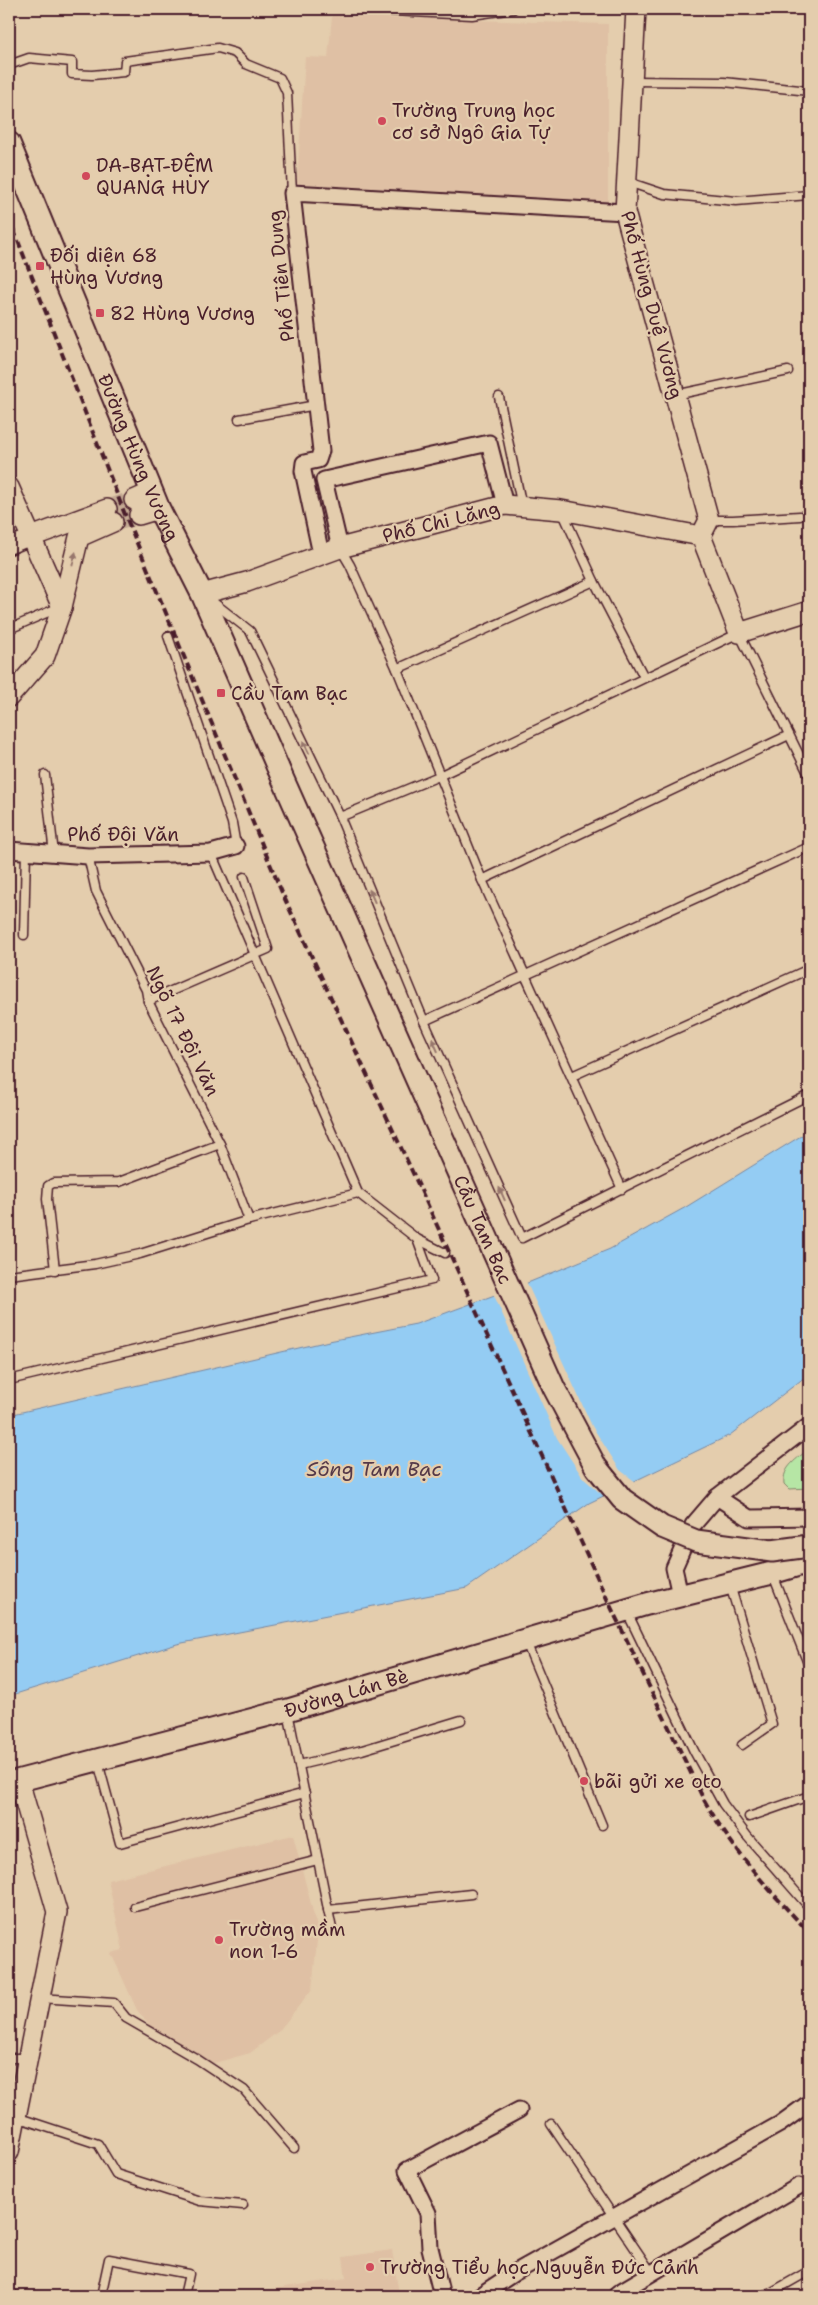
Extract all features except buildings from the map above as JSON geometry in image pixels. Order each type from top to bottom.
[{"type":"main road","name":"Đường Hùng Vương","points":[[9,144],[146,504],[202,594],[278,768]]},
{"type":"main road","name":"Cầu Tam Bạc","points":[[278,768],[554,1388],[596,1467],[622,1499],[662,1527],[696,1541],[772,1551],[809,1546]]},
{"type":"main road","name":"Đường Lán Bè","points":[[14,1782],[288,1710],[626,1610],[809,1562]]},
{"type":"street","name":"Phố Hùng Duệ Vương","points":[[636,9],[626,181],[626,212],[675,395],[705,528]]},
{"type":"street","name":"Phố Tiên Dung","points":[[321,554],[303,471],[304,463],[318,460],[321,451],[292,193],[626,212]]},
{"type":"street","points":[[340,548],[324,480],[489,443],[513,506]]},
{"type":"street","points":[[9,487],[62,606]]},
{"type":"street","name":"Phố Chi Lăng","points":[[202,594],[247,582],[340,548],[513,506],[705,528]]},
{"type":"street","points":[[9,546],[31,537],[110,516],[79,537],[62,606],[45,656],[9,698]]},
{"type":"street","points":[[705,528],[739,633],[809,611]]},
{"type":"street","name":"Phố Đội Văn","points":[[9,850],[88,856],[211,853],[236,846]]},
{"type":"street","points":[[680,1595],[674,1568],[693,1525],[718,1497],[809,1426]]},
{"type":"street","points":[[718,1497],[749,1518],[809,1517]]},
{"type":"street","points":[[10,2144],[16,2117],[15,2091],[28,2058],[57,1912],[14,1782]]},
{"type":"street","points":[[479,2296],[514,2273],[780,2124],[809,2103]]},
{"type":"street","points":[[442,2296],[430,2248],[428,2213],[407,2170],[519,2110]]},
{"type":"street","points":[[619,2295],[651,2272],[799,2186]]},
{"type":"lane","points":[[351,9],[472,15],[513,9]]},
{"type":"lane","points":[[9,65],[28,58],[72,62],[72,74],[92,75],[124,72],[125,61],[218,48],[235,53],[246,64],[280,78],[287,93],[292,193]]},
{"type":"lane","points":[[632,81],[724,82],[809,91]]},
{"type":"lane","points":[[626,181],[664,194],[736,202],[809,195]]},
{"type":"lane","points":[[675,395],[788,371]]},
{"type":"lane","points":[[498,397],[513,506]]},
{"type":"lane","points":[[239,419],[316,405]]},
{"type":"lane","points":[[561,510],[594,581],[644,677]]},
{"type":"lane","points":[[705,528],[733,520],[800,516]]},
{"type":"lane","points":[[340,548],[350,565],[397,668],[482,880],[622,1189]]},
{"type":"lane","points":[[397,668],[594,581]]},
{"type":"lane","points":[[202,594],[250,631],[340,818],[424,1021],[522,1238],[809,1095]]},
{"type":"lane","points":[[9,629],[62,606]]},
{"type":"lane","points":[[340,818],[439,776],[739,633],[809,775]]},
{"type":"lane","points":[[168,636],[232,823],[236,846]]},
{"type":"lane","points":[[482,880],[789,735]]},
{"type":"lane","points":[[45,775],[54,854]]},
{"type":"lane","points":[[424,1021],[525,978],[809,847]]},
{"type":"lane","points":[[24,935],[26,851]]},
{"type":"lane","points":[[211,853],[358,1193],[416,1239],[445,1253]]},
{"type":"lane","name":"Ngõ 17 Đội Văn","points":[[88,856],[96,891],[146,990],[148,1001],[220,1144],[249,1220]]},
{"type":"lane","points":[[148,1001],[268,949],[244,877]]},
{"type":"lane","points":[[572,1076],[809,969]]},
{"type":"lane","points":[[55,1270],[47,1199],[48,1186],[53,1183],[120,1182],[220,1144]]},
{"type":"lane","points":[[9,1274],[55,1270],[140,1254],[249,1220],[358,1193]]},
{"type":"lane","points":[[9,1380],[432,1280],[416,1239]]},
{"type":"lane","points":[[772,1573],[809,1666]]},
{"type":"lane","points":[[730,1584],[772,1724],[742,1745]]},
{"type":"lane","points":[[626,1610],[694,1751],[723,1804],[747,1836],[809,1907]]},
{"type":"lane","points":[[525,1640],[602,1825]]},
{"type":"lane","points":[[288,1710],[332,1929]]},
{"type":"lane","points":[[300,1765],[362,1750],[461,1720]]},
{"type":"lane","points":[[98,1761],[120,1843],[305,1793]]},
{"type":"lane","points":[[749,1817],[809,1796]]},
{"type":"lane","points":[[135,1907],[318,1860]]},
{"type":"lane","points":[[328,1910],[471,1894]]},
{"type":"lane","points":[[40,1998],[114,2003],[126,2018],[244,2090],[294,2148]]},
{"type":"lane","points":[[9,2058],[28,2058]]},
{"type":"lane","points":[[16,2117],[98,2144],[116,2174],[200,2201],[243,2205]]},
{"type":"lane","points":[[551,2124],[651,2272]]},
{"type":"lane","points":[[101,2296],[109,2259],[189,2274],[184,2296]]},
{"type":"lane","points":[[765,2296],[809,2272]]},
{"type":"lane","points":[[9,2294],[17,2296]]},
{"type":"shaded area","points":[[332,16],[608,24],[608,208],[297,184],[305,57],[328,58]]},
{"type":"shaded area","name":"Trường mầm non 1-6","points":[[293,1835],[318,1931],[312,1989],[279,2031],[250,2053],[211,2064],[156,2033],[137,2010],[111,1953],[123,1950],[108,1880]]},
{"type":"shaded area","name":"Trường Tiểu học Nguyễn Đức Cảnh","points":[[392,2250],[399,2294],[430,2290],[431,2296],[225,2296],[346,2278],[343,2257]]},
{"type":"green space","points":[[809,1449],[809,1488],[789,1489],[784,1484],[785,1473],[795,1460]]},
{"type":"water","name":"Sông Tam Bạc","points":[[809,1131],[809,1374],[730,1435],[589,1503],[467,1588],[177,1644],[9,1696],[9,1415],[329,1341],[416,1324],[530,1282],[610,1249],[686,1207]]},
{"type":"pier","points":[[526,1281],[592,1426],[620,1470],[637,1483],[606,1498],[583,1478],[557,1438],[493,1293]]},
{"type":"tunnel","points":[[107,509],[134,500]]},
{"type":"tunnel","points":[[113,522],[139,515]]},
{"type":"railway","points":[[9,218],[124,512],[283,895],[425,1199],[608,1601],[703,1798],[738,1852],[809,1932]]},
{"type":"place","name":"Trường Trung học cơ sở Ngô Gia Tự","points":[[382,121]]},
{"type":"place","name":"DA-BẠT-ĐỆM QUANG HUY","points":[[86,176]]},
{"type":"place","name":"Đối diện 68 Hùng Vương","points":[[40,266]]},
{"type":"place","name":"82 Hùng Vương","points":[[100,313]]},
{"type":"place","name":"Cầu Tam Bạc","points":[[221,693]]},
{"type":"place","name":"bãi gửi xe oto","points":[[584,1781]]},
{"type":"place","name":"Trường mầm non 1-6","points":[[219,1940]]},
{"type":"place","name":"Trường Tiểu học Nguyễn Đức Cảnh","points":[[370,2267]]}]
